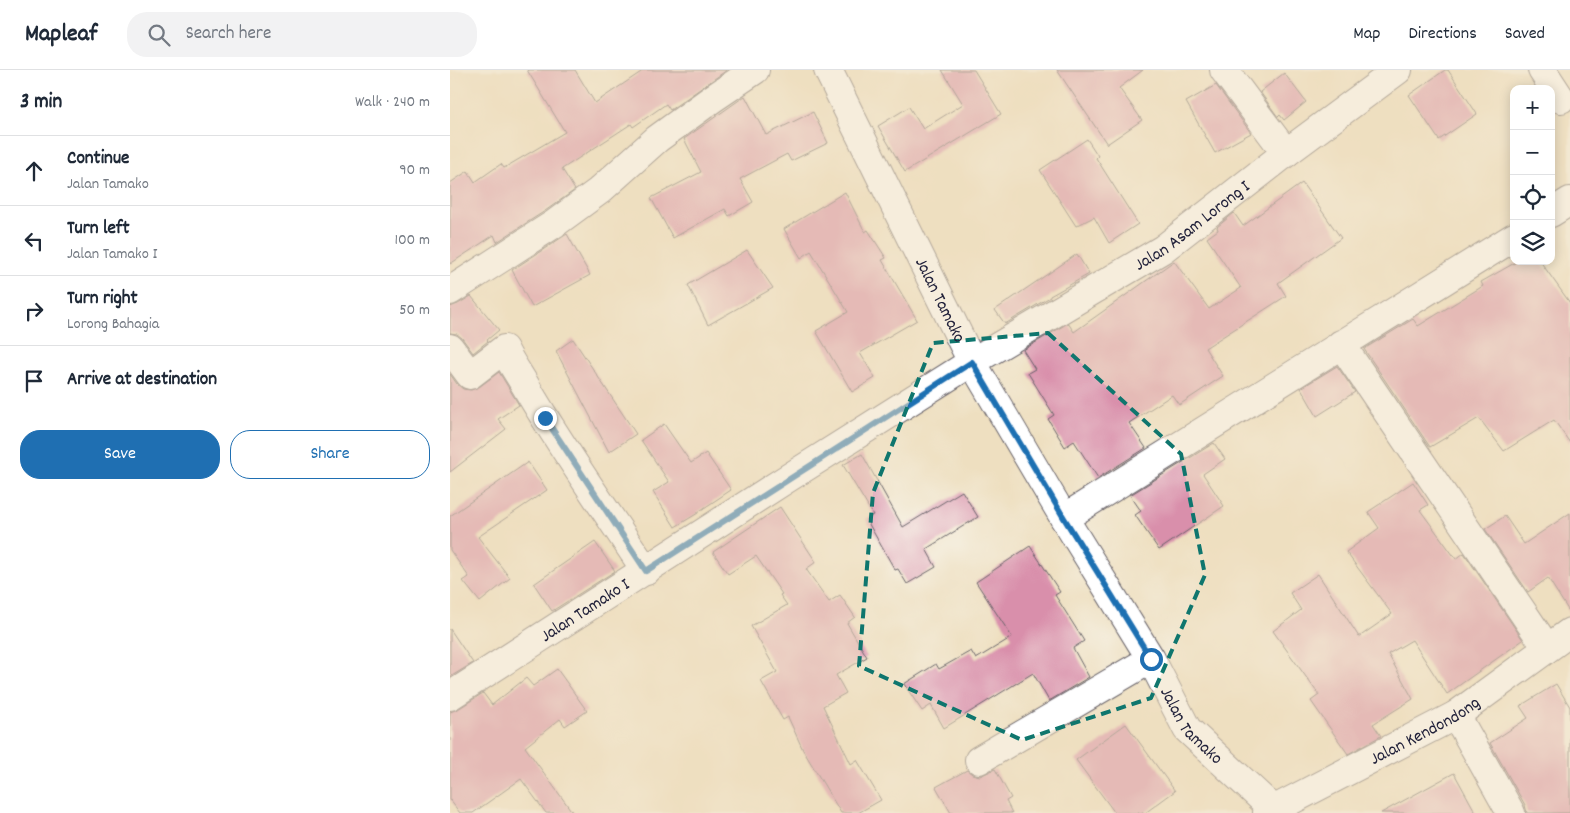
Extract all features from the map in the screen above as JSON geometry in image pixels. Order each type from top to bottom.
[{"type":"street","points":[[450,291],[554,224],[599,190],[657,139],[755,70]]},
{"type":"street","name":"Jalan Tamako","points":[[828,70],[972,362],[1064,518],[1151,659],[1187,729],[1272,812]]},
{"type":"street","points":[[1224,70],[1286,153]]},
{"type":"street","name":"Jalan Asam Lorong I","points":[[972,362],[1163,249],[1286,153],[1398,70]]},
{"type":"street","points":[[1542,70],[1561,99]]},
{"type":"street","points":[[1555,210],[1570,201]]},
{"type":"street","points":[[1064,518],[1510,240]]},
{"type":"street","points":[[1341,344],[1547,648]]},
{"type":"street","points":[[450,348],[470,375],[504,349],[545,418],[646,571]]},
{"type":"street","name":"Jalan Tamako I","points":[[450,696],[972,362]]},
{"type":"street","name":"Jalan Kendondong","points":[[1272,812],[1456,714],[1570,632]]},
{"type":"street","points":[[979,760],[1151,659]]},
{"type":"street","points":[[1456,714],[1511,813]]},
{"type":"highlighted area","points":[[1048,333],[1181,454],[1205,575],[1151,698],[1022,740],[859,666],[873,493],[933,343]]},
{"type":"building","points":[[527,70],[575,70],[595,103],[644,70],[727,70],[670,110],[666,104],[633,127],[631,124],[562,169],[575,190],[497,242],[494,235],[450,264],[450,183],[468,171],[475,182],[501,164],[504,168],[565,132]]},
{"type":"building","points":[[942,70],[974,70],[1001,114],[905,172],[878,126],[909,107],[923,129],[963,104]]},
{"type":"building","points":[[1057,70],[1143,70],[1119,88],[1142,120],[1107,144]]},
{"type":"building","points":[[1445,70],[1448,70],[1477,114],[1439,140],[1409,95]]},
{"type":"building","points":[[1284,73],[1306,102],[1284,120],[1280,115],[1278,117],[1260,92]]},
{"type":"building","points":[[1216,85],[1251,133],[1215,153],[1186,102]]},
{"type":"building","points":[[745,96],[766,135],[813,112],[828,143],[791,161],[787,154],[740,179],[753,202],[729,216],[725,209],[673,238],[651,198],[701,172],[684,139]]},
{"type":"building","points":[[1087,139],[1098,156],[1096,158],[1138,224],[1109,243],[1094,217],[1076,226],[1040,170]]},
{"type":"building","points":[[1302,183],[1341,238],[1278,283],[1286,296],[1205,348],[1223,376],[1179,405],[1172,395],[1129,423],[1146,448],[1098,478],[1074,441],[1065,447],[1048,419],[1054,415],[1028,373],[1035,369],[1023,350],[1068,323],[1074,332],[1174,261],[1209,309],[1241,288],[1207,238],[1218,230],[1217,227],[1234,213],[1243,226]]},
{"type":"building","points":[[845,192],[865,232],[868,230],[886,258],[882,260],[917,320],[860,353],[875,378],[852,392],[816,331],[848,312],[811,251],[801,258],[784,229]]},
{"type":"building","points":[[567,234],[590,275],[532,307],[512,270]]},
{"type":"building","points":[[747,250],[773,288],[708,325],[688,285]]},
{"type":"building","points":[[1077,254],[1089,274],[1005,324],[995,310]]},
{"type":"building","points":[[1511,265],[1543,265],[1570,303],[1570,443],[1554,420],[1504,451],[1479,418],[1430,447],[1364,349],[1413,319],[1418,326],[1483,286],[1481,282]]},
{"type":"building","points":[[471,296],[499,330],[473,353],[462,338],[457,334],[450,333],[450,307]]},
{"type":"building","points":[[573,339],[636,434],[609,452],[556,351]]},
{"type":"building","points":[[1337,366],[1355,392],[1317,416],[1301,388]]},
{"type":"building","points":[[499,372],[519,405],[498,419],[506,429],[450,472],[450,374],[463,389],[471,390],[479,387]]},
{"type":"building","points":[[664,424],[691,463],[706,453],[731,490],[675,527],[653,492],[669,482],[641,440]]},
{"type":"building","points":[[1214,443],[1225,459],[1203,474],[1224,506],[1159,550],[1135,515],[1141,511],[1130,495]]},
{"type":"building","points":[[862,454],[903,527],[962,491],[978,517],[926,549],[936,567],[907,584],[898,569],[895,570],[866,519],[873,515],[843,465]]},
{"type":"building","points":[[528,462],[547,490],[478,537],[510,578],[480,602],[463,581],[469,577],[450,550],[450,516]]},
{"type":"building","points":[[1413,482],[1428,505],[1420,510],[1456,559],[1464,553],[1523,640],[1447,694],[1412,640],[1388,654],[1413,699],[1373,724],[1381,736],[1348,754],[1311,701],[1319,695],[1273,631],[1301,610],[1290,593],[1318,574],[1359,637],[1392,614],[1346,552],[1379,528],[1368,512]]},
{"type":"building","points":[[780,507],[816,562],[806,569],[829,602],[840,595],[855,617],[847,623],[867,657],[836,675],[846,693],[823,706],[851,764],[857,760],[881,800],[858,813],[841,813],[803,750],[788,717],[783,720],[761,681],[777,672],[751,626],[787,605],[780,595],[782,594],[756,556],[728,574],[713,552]]},
{"type":"building","points":[[1570,513],[1570,613],[1548,578],[1528,592],[1485,529],[1505,516],[1524,544]]},
{"type":"building","points":[[595,542],[615,571],[552,611],[534,584]]},
{"type":"building","points":[[1030,546],[1060,592],[1055,595],[1084,641],[1073,648],[1089,677],[1049,701],[1033,673],[944,728],[931,705],[922,711],[904,684],[936,664],[939,669],[971,651],[976,659],[1012,637],[976,582]]},
{"type":"building","points":[[450,629],[473,663],[450,677]]},
{"type":"building","points":[[557,669],[587,711],[565,726],[560,719],[525,747],[573,813],[546,813],[521,779],[473,813],[460,813],[450,800],[450,712],[483,693],[492,705],[526,678],[533,686]]},
{"type":"building","points":[[1556,684],[1570,707],[1570,813],[1527,813],[1525,805],[1490,743],[1528,718],[1520,706]]},
{"type":"building","points":[[1126,724],[1175,791],[1145,813],[1115,813],[1076,760]]},
{"type":"building","points":[[995,769],[1011,798],[1006,801],[1012,813],[951,813],[936,787],[967,770],[972,774],[980,776]]},
{"type":"building","points":[[1454,773],[1476,813],[1381,813]]},
{"type":"route","points":[[545,418],[646,571],[785,480],[972,362],[1064,518],[1151,659]]}]
